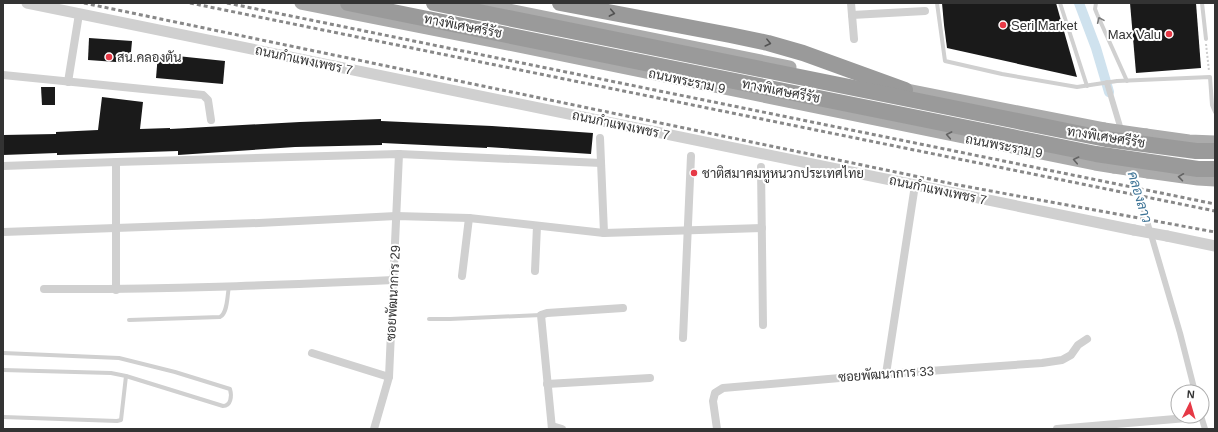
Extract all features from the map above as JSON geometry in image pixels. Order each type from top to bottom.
[{"type":"highway","name":"ทางพิเศษศรีรัช","points":[[348,3],[1096,154],[1198,169],[1215,169]]},
{"type":"highway","name":"ทางพิเศษศรีรัช","points":[[434,3],[1106,139],[1196,151],[1215,151]]},
{"type":"highway","points":[[560,3],[768,43],[803,53],[905,90]]},
{"type":"main road","name":"ถนนพระราม 9","points":[[301,3],[529,48],[1095,164],[1198,179],[1215,180]]},
{"type":"main road","points":[[474,3],[511,6],[905,90],[1104,128],[1189,141],[1215,142]]},
{"type":"street","name":"ถนนกำแพงเพชร 7","points":[[27,3],[1215,246]]},
{"type":"street","points":[[851,3],[854,39]]},
{"type":"street","points":[[852,15],[925,11]]},
{"type":"street","points":[[68,82],[79,14]]},
{"type":"street","points":[[3,75],[203,95],[208,100],[211,120]]},
{"type":"street","points":[[1107,83],[1180,333],[1193,384]]},
{"type":"street","points":[[600,138],[604,233]]},
{"type":"street","points":[[3,166],[399,154],[601,164]]},
{"type":"street","name":"ซอยพัฒนาการ 29","points":[[374,429],[389,376],[399,154]]},
{"type":"street","points":[[683,338],[690,156]]},
{"type":"street","points":[[116,162],[116,290]]},
{"type":"street","points":[[761,167],[763,325]]},
{"type":"street","points":[[886,374],[915,185]]},
{"type":"street","points":[[3,232],[259,223],[396,216],[469,218],[604,233],[762,228]]},
{"type":"street","points":[[462,276],[469,218]]},
{"type":"street","points":[[535,271],[537,226]]},
{"type":"street","points":[[44,289],[116,290],[393,280]]},
{"type":"street","points":[[562,429],[552,427],[541,315],[547,313],[623,308]]},
{"type":"street","name":"ซอยพัฒนาการ 33","points":[[717,429],[713,401],[715,393],[723,388],[886,374],[1042,363],[1062,360],[1087,339]]},
{"type":"street","points":[[312,353],[389,376]]},
{"type":"street","points":[[547,384],[650,378]]},
{"type":"street","points":[[1056,429],[1170,419]]},
{"type":"lane","points":[[937,3],[946,61],[1002,74],[1076,87],[1117,81],[1210,77],[1212,105],[1215,112]]},
{"type":"lane","points":[[1060,3],[1087,86]]},
{"type":"lane","points":[[1096,3],[1095,9],[1127,81]]},
{"type":"lane","points":[[1202,3],[1206,39]]},
{"type":"lane","points":[[129,320],[223,316],[229,286]]},
{"type":"lane","points":[[429,319],[541,315]]},
{"type":"lane","points":[[3,353],[119,358],[175,372],[230,389],[231,394],[229,403],[226,406],[223,406],[112,373],[3,370]]},
{"type":"lane","points":[[3,417],[120,420],[126,376]]},
{"type":"path","points":[[1206,39],[1210,77]]},
{"type":"building","name":"Seri Market","points":[[942,3],[1056,3],[1077,77],[947,48]]},
{"type":"building","points":[[1130,3],[1196,3],[1201,68],[1136,73]]},
{"type":"building","points":[[89,38],[132,41],[130,63],[88,60]]},
{"type":"building","points":[[158,54],[225,61],[223,84],[156,78]]},
{"type":"building","points":[[41,87],[55,87],[55,105],[42,105]]},
{"type":"building","points":[[102,97],[143,102],[140,129],[170,129],[381,119],[381,121],[492,126],[593,133],[591,154],[487,147],[382,143],[382,145],[295,147],[178,155],[178,151],[57,155],[57,153],[3,155],[3,135],[56,134],[56,132],[98,130]]},
{"type":"waterway","name":"คลองลาว","points":[[1079,3],[1096,48],[1109,92]]},
{"type":"railway","points":[[84,3],[958,185],[1215,232]]},
{"type":"railway","points":[[190,3],[1215,211]]},
{"type":"railway","points":[[227,3],[1215,204]]},
{"type":"place","name":"Seri Market","points":[[1003,25]]},
{"type":"place","name":"Max Valu","points":[[1169,34]]},
{"type":"place","name":"สน.คลองตัน","points":[[109,57]]},
{"type":"place","name":"ชาติสมาคมหูหนวกประเทศไทย","points":[[694,173]]}]
